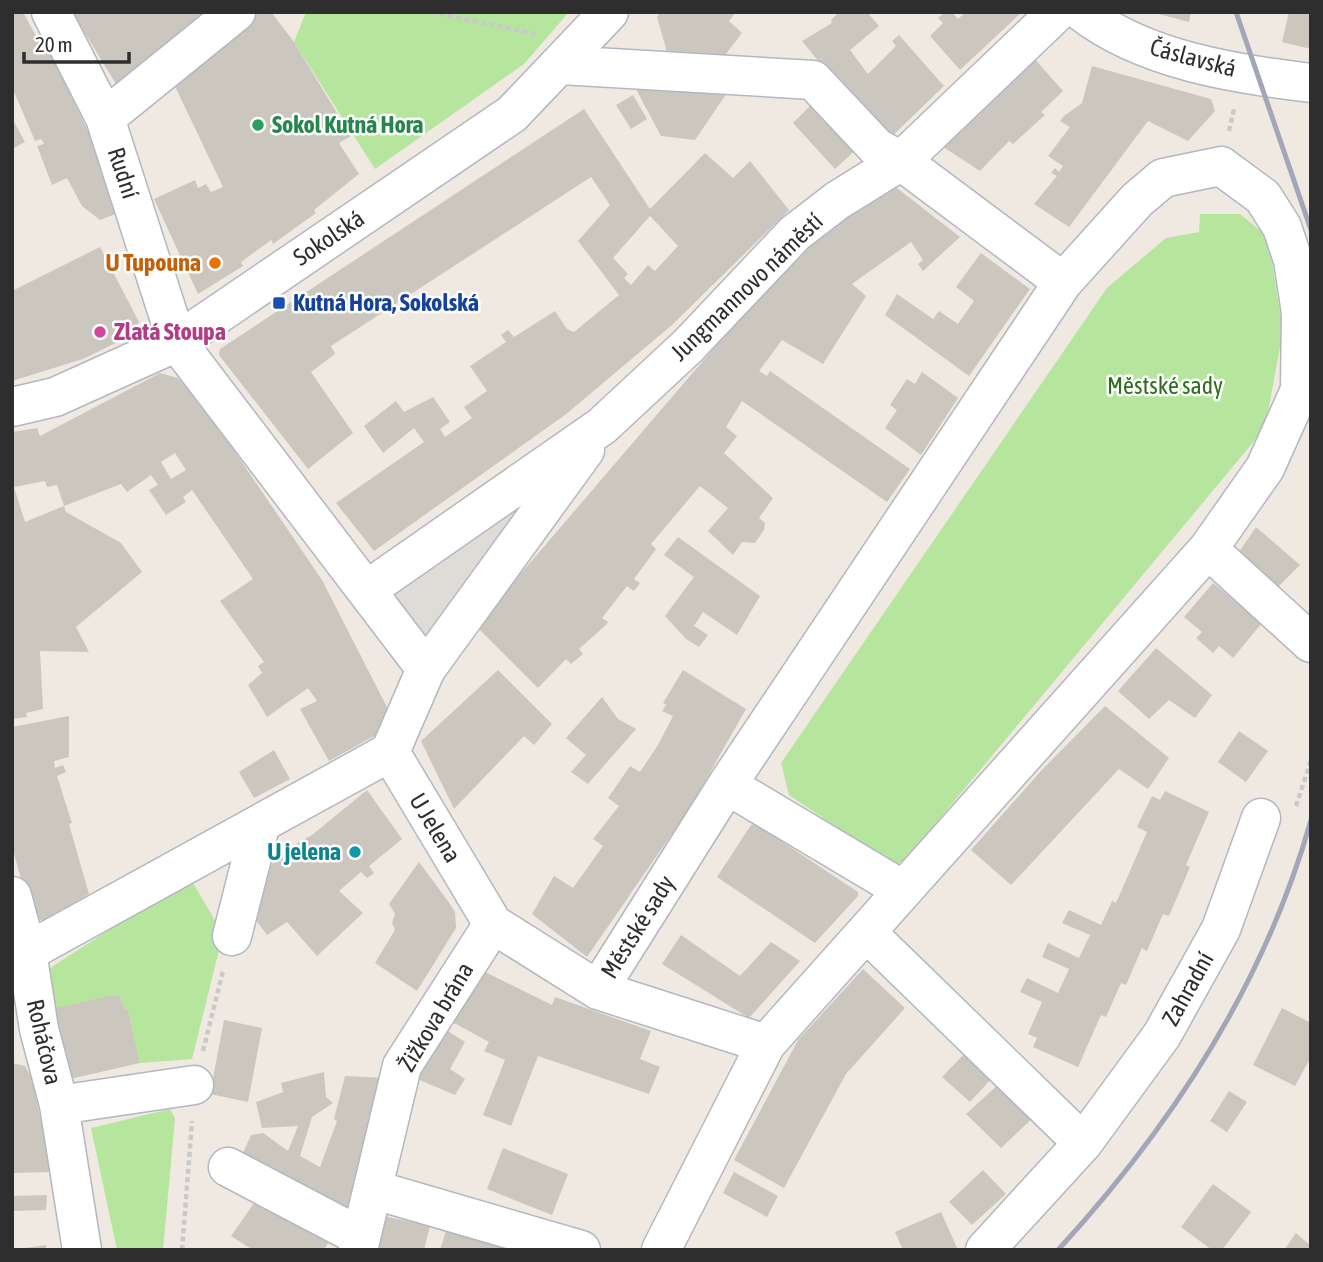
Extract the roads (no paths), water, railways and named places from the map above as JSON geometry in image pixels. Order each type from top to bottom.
[{"type":"street","name":"Rudní","points":[[51,12],[105,118],[177,342]]},
{"type":"street","points":[[105,118],[236,12]]},
{"type":"street","name":"Sokolská","points":[[12,407],[55,397],[177,342],[512,114],[609,12]]},
{"type":"street","name":"Jungmannovo náměstí","points":[[368,589],[602,426],[688,346],[795,233],[838,200],[901,161],[1057,12]]},
{"type":"street","name":"Čáslavská","points":[[1082,12],[1114,33],[1158,51],[1242,72],[1311,83]]},
{"type":"street","points":[[571,55],[813,80],[877,148],[901,161],[1063,282]]},
{"type":"street","name":"Městské sady","points":[[660,1250],[766,1044],[1208,549],[1265,468],[1300,390],[1301,313],[1293,260],[1282,227],[1263,197],[1221,166],[1163,178],[1137,200],[1063,282],[727,785],[598,990],[766,1044]]},
{"type":"street","points":[[177,342],[368,589],[426,669]]},
{"type":"street","name":"Jungmannovo náměstí","points":[[390,752],[426,669],[602,426]]},
{"type":"street","points":[[1208,549],[1311,643]]},
{"type":"street","points":[[27,952],[390,752]]},
{"type":"street","name":"U Jelena","points":[[390,752],[493,924],[598,990]]},
{"type":"street","points":[[727,785],[903,890]]},
{"type":"street","name":"Zahradní","points":[[985,1250],[1083,1143],[1162,1035],[1221,929],[1276,816]]},
{"type":"street","points":[[232,936],[260,826]]},
{"type":"street","name":"Roháčova","points":[[12,896],[27,952],[25,1030],[59,1105],[82,1250]]},
{"type":"street","name":"Žižkova brána","points":[[228,1167],[359,1243],[402,1066],[493,924]]},
{"type":"street","points":[[866,932],[1083,1143]]},
{"type":"street","points":[[59,1105],[194,1085]]},
{"type":"street","points":[[374,1190],[581,1250]]},
{"type":"railway","points":[[1236,12],[1311,230]]},
{"type":"railway","points":[[1058,1250],[1100,1203],[1139,1153],[1210,1050],[1268,939],[1292,880],[1311,820]]},
{"type":"place","name":"Sokol Kutná Hora","points":[[258,125]]},
{"type":"place","name":"U Tupouna","points":[[215,263]]},
{"type":"place","name":"Kutná Hora, Sokolská","points":[[279,303]]},
{"type":"place","name":"Zlatá Stoupa","points":[[100,332]]},
{"type":"place","name":"U jelena","points":[[355,852]]}]
